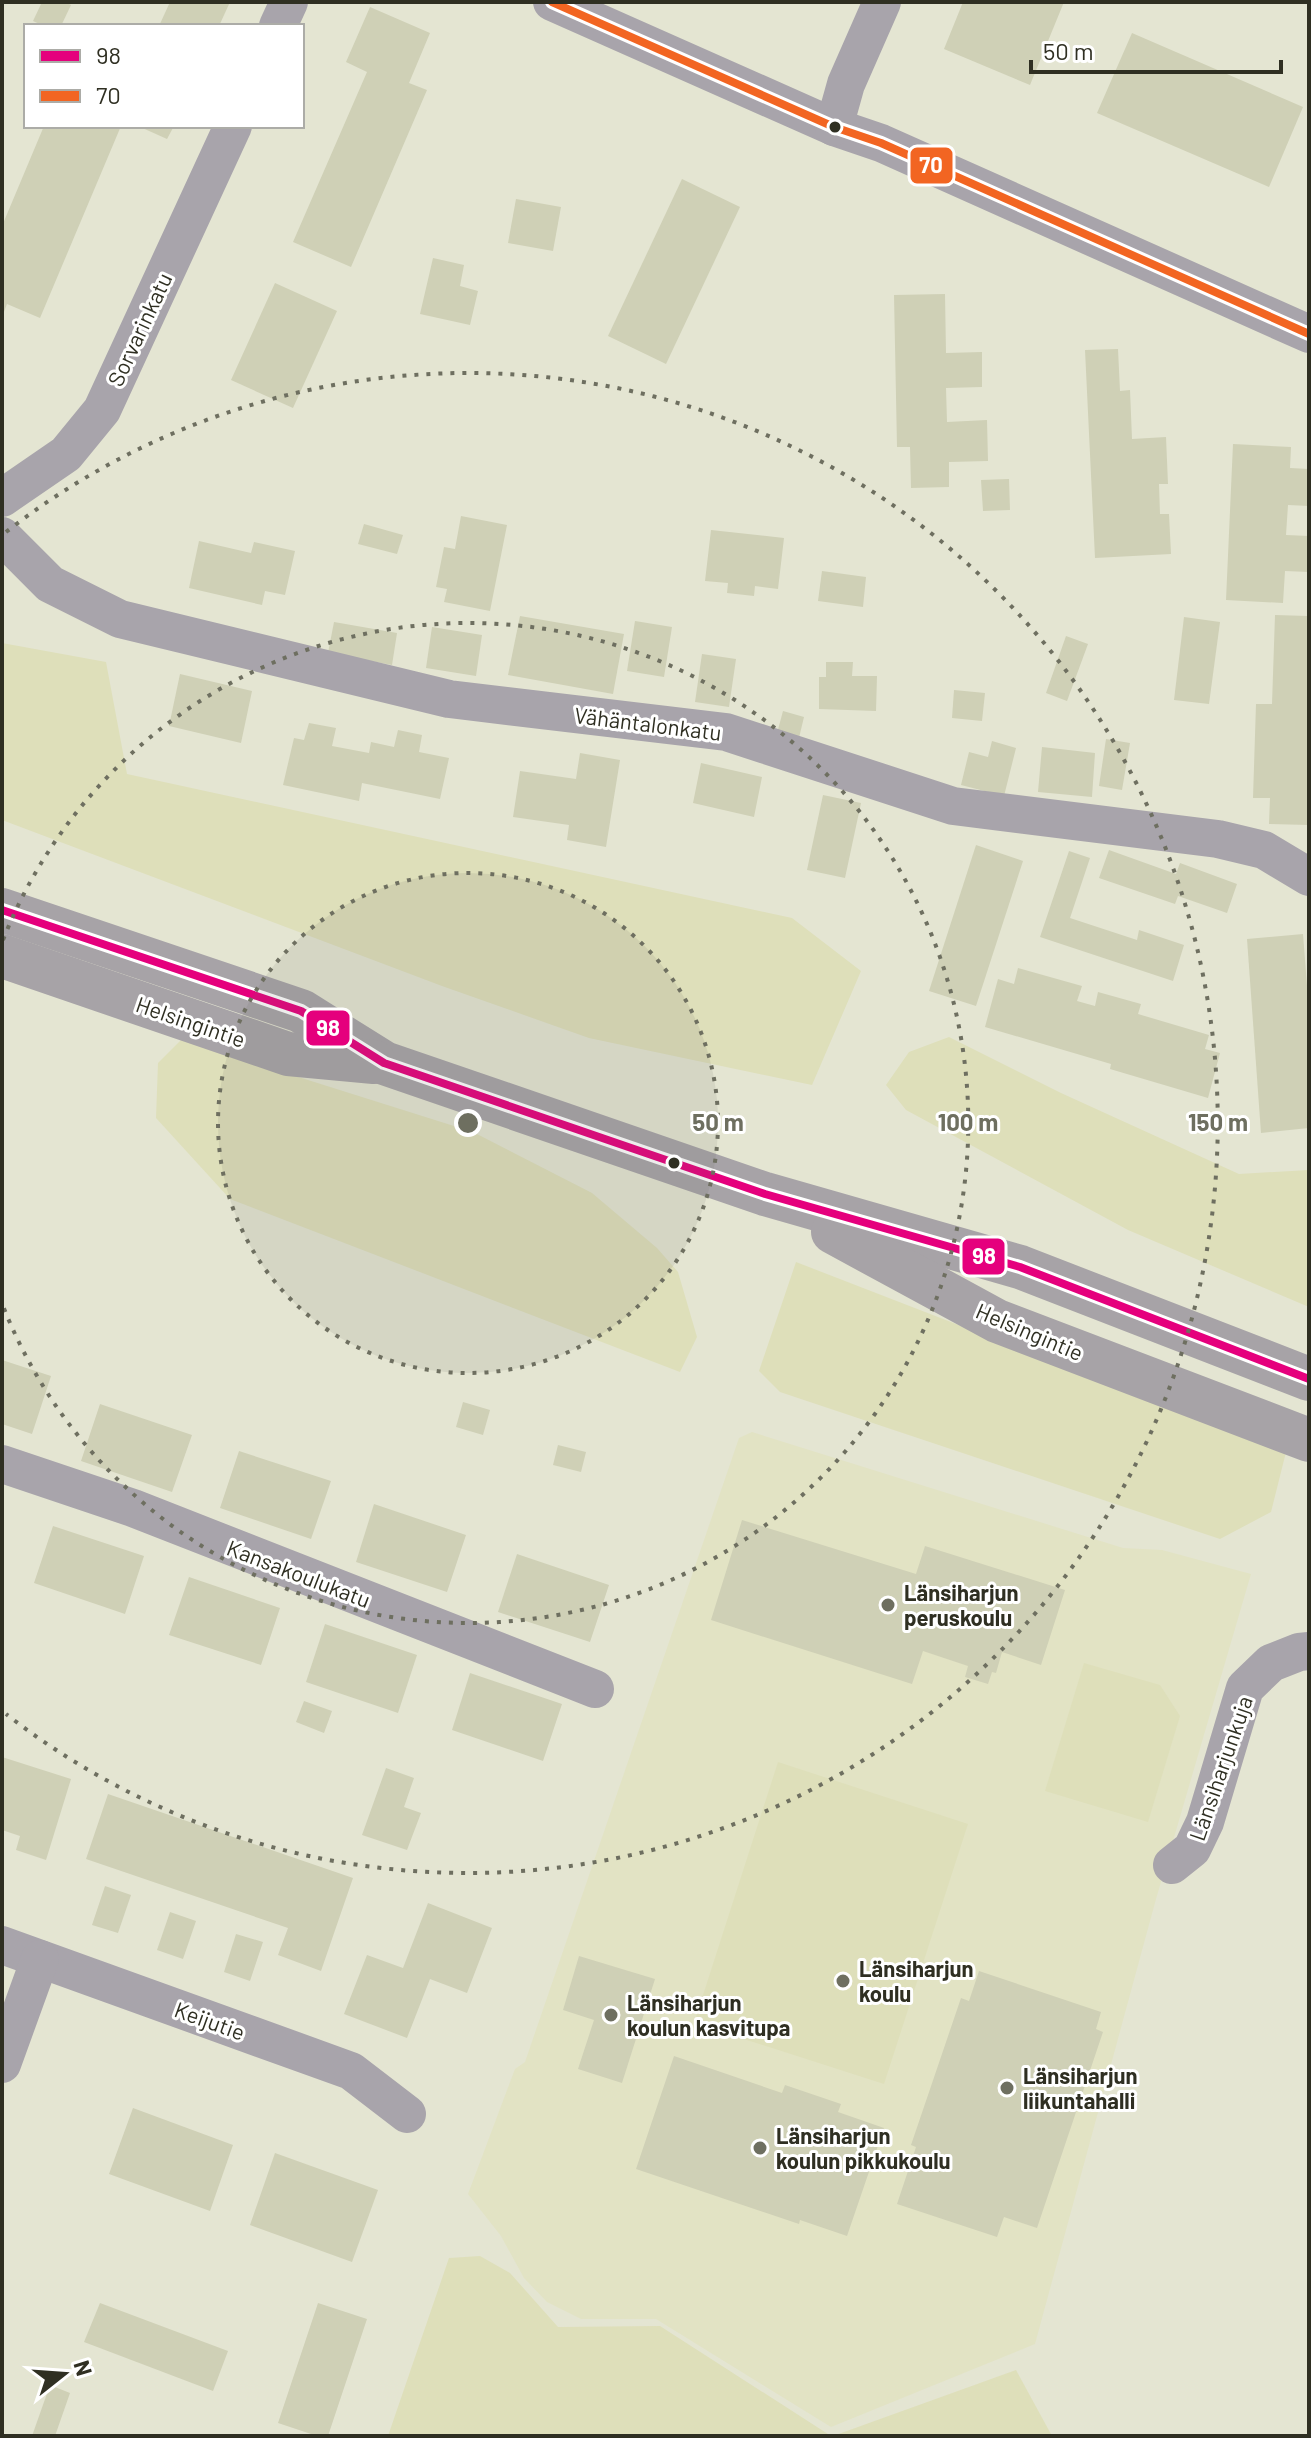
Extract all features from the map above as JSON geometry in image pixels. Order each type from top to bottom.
[{"type":"main road","name":"Helsingintie","points":[[2,910],[301,1011],[384,1063],[765,1194],[1020,1267],[1309,1379]]},
{"type":"main road","name":"Helsingintie","points":[[2,956],[288,1054],[384,1063]]},
{"type":"main road","name":"Helsingintie","points":[[765,1194],[997,1321],[1309,1440]]},
{"type":"street","points":[[279,24],[289,2]]},
{"type":"street","points":[[552,2],[834,127],[881,143],[1309,334]]},
{"type":"street","points":[[834,127],[846,84],[882,2]]},
{"type":"street","name":"Sorvarinkatu","points":[[2,498],[66,454],[102,410],[232,128]]},
{"type":"street","name":"Vähäntalonkatu","points":[[2,536],[50,584],[120,619],[449,699],[726,732],[953,806],[1218,839],[1264,850],[1309,877]]},
{"type":"street","name":"Kansakoulukatu","points":[[2,1464],[133,1508],[595,1689]]},
{"type":"street","name":"Länsiharjunkuja","points":[[1172,1865],[1192,1849],[1205,1822],[1245,1688],[1271,1663],[1309,1651]]},
{"type":"street","name":"Keijutie","points":[[2,1945],[351,2071],[407,2114]]},
{"type":"street","points":[[2,2064],[40,1959]]},
{"type":"shaded area","points":[[2,643],[106,662],[127,774],[792,918],[861,971],[812,1085],[589,1038],[442,986],[2,820]]},
{"type":"shaded area","points":[[949,1037],[1061,1093],[1239,1174],[1309,1170],[1309,1307],[1128,1230],[906,1110],[886,1085],[909,1052]]},
{"type":"shaded area","points":[[181,1040],[473,1132],[592,1193],[657,1248],[678,1272],[697,1337],[680,1372],[230,1199],[156,1118],[158,1063]]},
{"type":"shaded area","points":[[796,1262],[1286,1452],[1271,1512],[1220,1539],[780,1392],[759,1371]]},
{"type":"shaded area","name":"Länsiharjun koulu","points":[[752,1432],[1123,1548],[1162,1550],[1251,1574],[1156,1899],[1035,2344],[831,2427],[656,2319],[581,2319],[547,2302],[524,2278],[501,2236],[468,2194],[515,2069],[525,2062],[739,1438]]},
{"type":"shaded area","points":[[1084,1663],[1160,1685],[1180,1716],[1148,1822],[1045,1791]]},
{"type":"shaded area","points":[[778,1762],[968,1824],[884,2084],[694,2023]]},
{"type":"shaded area","points":[[480,2256],[510,2273],[558,2327],[660,2326],[831,2436],[388,2436],[449,2258]]},
{"type":"shaded area","points":[[1016,2370],[1052,2436],[833,2436]]},
{"type":"building","points":[[42,2],[71,5],[62,24],[33,21]]},
{"type":"building","points":[[170,2],[230,2],[220,24],[160,24]]},
{"type":"building","points":[[963,2],[1064,2],[1030,85],[944,49]]},
{"type":"building","points":[[370,7],[430,33],[409,83],[427,90],[351,267],[293,242],[367,72],[346,62]]},
{"type":"building","points":[[1132,33],[1303,107],[1269,187],[1097,113]]},
{"type":"building","points":[[43,128],[120,128],[40,318],[7,304],[2,317],[2,226]]},
{"type":"building","points":[[142,128],[173,128],[167,139]]},
{"type":"building","points":[[682,179],[740,207],[666,364],[608,336]]},
{"type":"building","points":[[516,199],[561,207],[553,251],[508,243]]},
{"type":"building","points":[[433,258],[464,265],[460,286],[478,291],[470,325],[420,314]]},
{"type":"building","points":[[275,283],[337,311],[293,408],[231,380]]},
{"type":"building","points":[[945,294],[946,353],[982,352],[982,387],[946,388],[947,422],[987,420],[988,461],[949,462],[949,487],[911,488],[910,447],[897,447],[894,295]]},
{"type":"building","points":[[1118,349],[1120,391],[1130,390],[1132,439],[1166,437],[1168,484],[1159,484],[1160,514],[1169,514],[1171,554],[1095,558],[1085,350]]},
{"type":"building","points":[[1233,444],[1291,447],[1290,468],[1309,469],[1309,506],[1288,505],[1286,535],[1309,536],[1309,572],[1285,571],[1283,603],[1226,600]]},
{"type":"building","points":[[1009,479],[1010,510],[983,511],[981,480]]},
{"type":"building","points":[[461,516],[507,525],[490,611],[444,602],[447,589],[436,587],[444,547],[455,549]]},
{"type":"building","points":[[364,524],[403,535],[397,554],[358,544]]},
{"type":"building","points":[[711,530],[784,538],[778,589],[755,586],[754,596],[727,593],[728,583],[705,581]]},
{"type":"building","points":[[199,541],[251,553],[254,542],[295,551],[285,595],[265,591],[262,605],[189,588]]},
{"type":"building","points":[[822,571],[866,577],[863,607],[818,601]]},
{"type":"building","points":[[1275,615],[1308,616],[1309,825],[1269,824],[1270,798],[1253,798],[1256,704],[1272,704]]},
{"type":"building","points":[[520,616],[624,634],[613,694],[508,675]]},
{"type":"building","points":[[1184,617],[1220,622],[1209,704],[1174,700]]},
{"type":"building","points":[[635,621],[672,627],[664,677],[627,671]]},
{"type":"building","points":[[334,622],[397,633],[392,665],[328,653]]},
{"type":"building","points":[[432,627],[482,635],[476,676],[426,668]]},
{"type":"building","points":[[1066,636],[1088,644],[1067,701],[1046,693]]},
{"type":"building","points":[[702,654],[736,659],[729,707],[695,702]]},
{"type":"building","points":[[826,662],[853,662],[852,676],[877,676],[876,711],[819,709],[819,677],[826,677]]},
{"type":"building","points":[[180,674],[252,691],[241,743],[169,726]]},
{"type":"building","points":[[954,690],[985,693],[982,721],[952,718]]},
{"type":"building","points":[[783,711],[804,717],[798,742],[776,737]]},
{"type":"building","points":[[309,723],[336,728],[332,746],[369,753],[371,742],[394,747],[398,730],[422,735],[419,752],[449,758],[440,799],[362,783],[359,801],[283,785],[294,738],[304,740]]},
{"type":"building","points":[[1106,739],[1130,743],[1122,790],[1099,786]]},
{"type":"building","points":[[992,741],[1016,748],[1004,796],[961,785],[969,752],[988,757]]},
{"type":"building","points":[[1042,747],[1095,753],[1092,797],[1038,792]]},
{"type":"building","points":[[580,753],[620,760],[606,847],[567,840],[569,825],[513,817],[520,771],[576,779]]},
{"type":"building","points":[[701,763],[762,777],[754,817],[693,803]]},
{"type":"building","points":[[823,795],[861,803],[845,878],[807,870]]},
{"type":"building","points":[[976,845],[1023,861],[976,1006],[929,991]]},
{"type":"building","points":[[1109,850],[1176,874],[1180,863],[1237,884],[1227,913],[1178,896],[1175,904],[1099,878]]},
{"type":"building","points":[[1069,851],[1090,858],[1070,918],[1137,940],[1139,930],[1184,945],[1173,981],[1040,937]]},
{"type":"building","points":[[1303,934],[1309,1011],[1309,1128],[1261,1133],[1247,939]]},
{"type":"building","points":[[1018,968],[1082,986],[1077,1001],[1095,1006],[1098,992],[1141,1004],[1138,1014],[1209,1035],[1205,1049],[1220,1053],[1208,1098],[1110,1069],[1111,1064],[985,1027],[998,979],[1014,984]]},
{"type":"building","points":[[2,1360],[51,1376],[32,1434],[2,1424]]},
{"type":"building","points":[[463,1402],[490,1410],[483,1435],[456,1427]]},
{"type":"building","points":[[100,1404],[192,1435],[172,1492],[81,1461]]},
{"type":"building","points":[[558,1445],[586,1452],[581,1472],[553,1465]]},
{"type":"building","points":[[239,1451],[331,1481],[311,1539],[220,1508]]},
{"type":"building","points":[[374,1504],[466,1535],[447,1592],[356,1562]]},
{"type":"building","name":"Länsiharjun peruskoulu","points":[[742,1520],[916,1574],[925,1546],[1065,1590],[1041,1665],[1002,1652],[996,1673],[992,1672],[988,1684],[965,1677],[968,1666],[923,1651],[912,1684],[711,1620]]},
{"type":"building","points":[[53,1526],[144,1556],[125,1614],[34,1583]]},
{"type":"building","points":[[517,1554],[609,1585],[590,1642],[498,1612]]},
{"type":"building","points":[[189,1577],[280,1608],[261,1665],[169,1635]]},
{"type":"building","points":[[325,1624],[417,1655],[398,1713],[306,1682]]},
{"type":"building","points":[[470,1673],[562,1704],[543,1761],[452,1730]]},
{"type":"building","points":[[304,1701],[332,1711],[324,1733],[296,1722]]},
{"type":"building","points":[[2,1757],[71,1779],[46,1860],[16,1850],[20,1836],[2,1830]]},
{"type":"building","points":[[386,1768],[414,1778],[404,1807],[421,1813],[407,1850],[362,1835]]},
{"type":"building","points":[[108,1794],[353,1878],[321,1971],[278,1955],[288,1928],[86,1859]]},
{"type":"building","points":[[105,1886],[131,1895],[118,1933],[92,1925]]},
{"type":"building","points":[[428,1903],[492,1928],[467,1993],[430,1979],[407,2038],[344,2014],[367,1955],[403,1968]]},
{"type":"building","points":[[170,1912],[196,1921],[183,1959],[157,1950]]},
{"type":"building","points":[[236,1934],[263,1942],[250,1981],[224,1972]]},
{"type":"building","name":"Länsiharjun koulun kasvitupa","points":[[579,1956],[655,1979],[622,2083],[578,2069],[594,2020],[563,2010]]},
{"type":"building","name":"Länsiharjun liikuntahalli","points":[[979,1971],[1101,2012],[1096,2029],[1103,2032],[1037,2228],[1004,2217],[997,2237],[897,2204],[916,2147],[911,2145],[961,1998],[969,2001]]},
{"type":"building","name":"Länsiharjun koulun pikkukoulu","points":[[674,2056],[782,2093],[785,2085],[841,2104],[838,2112],[884,2128],[847,2236],[800,2220],[799,2224],[636,2169]]},
{"type":"building","points":[[133,2108],[233,2145],[210,2211],[109,2174]]},
{"type":"building","points":[[275,2153],[378,2190],[352,2262],[250,2225]]},
{"type":"building","points":[[100,2303],[228,2351],[213,2391],[84,2342]]},
{"type":"building","points":[[318,2303],[367,2319],[328,2436],[317,2436],[278,2423]]},
{"type":"building","points":[[50,2385],[70,2393],[55,2436],[32,2436]]},
{"type":"transit line","name":"70","points":[[552,2],[834,127],[881,143],[1309,334]]},
{"type":"transit line","name":"98","points":[[2,910],[301,1011],[384,1063],[765,1194],[1020,1267],[1309,1379]]},
{"type":"place","name":"Länsiharjun peruskoulu","points":[[888,1605]]},
{"type":"place","name":"Länsiharjun koulu","points":[[843,1981]]},
{"type":"place","name":"Länsiharjun koulun kasvitupa","points":[[611,2015]]},
{"type":"place","name":"Länsiharjun liikuntahalli","points":[[1007,2088]]},
{"type":"place","name":"Länsiharjun koulun pikkukoulu","points":[[760,2148]]}]
